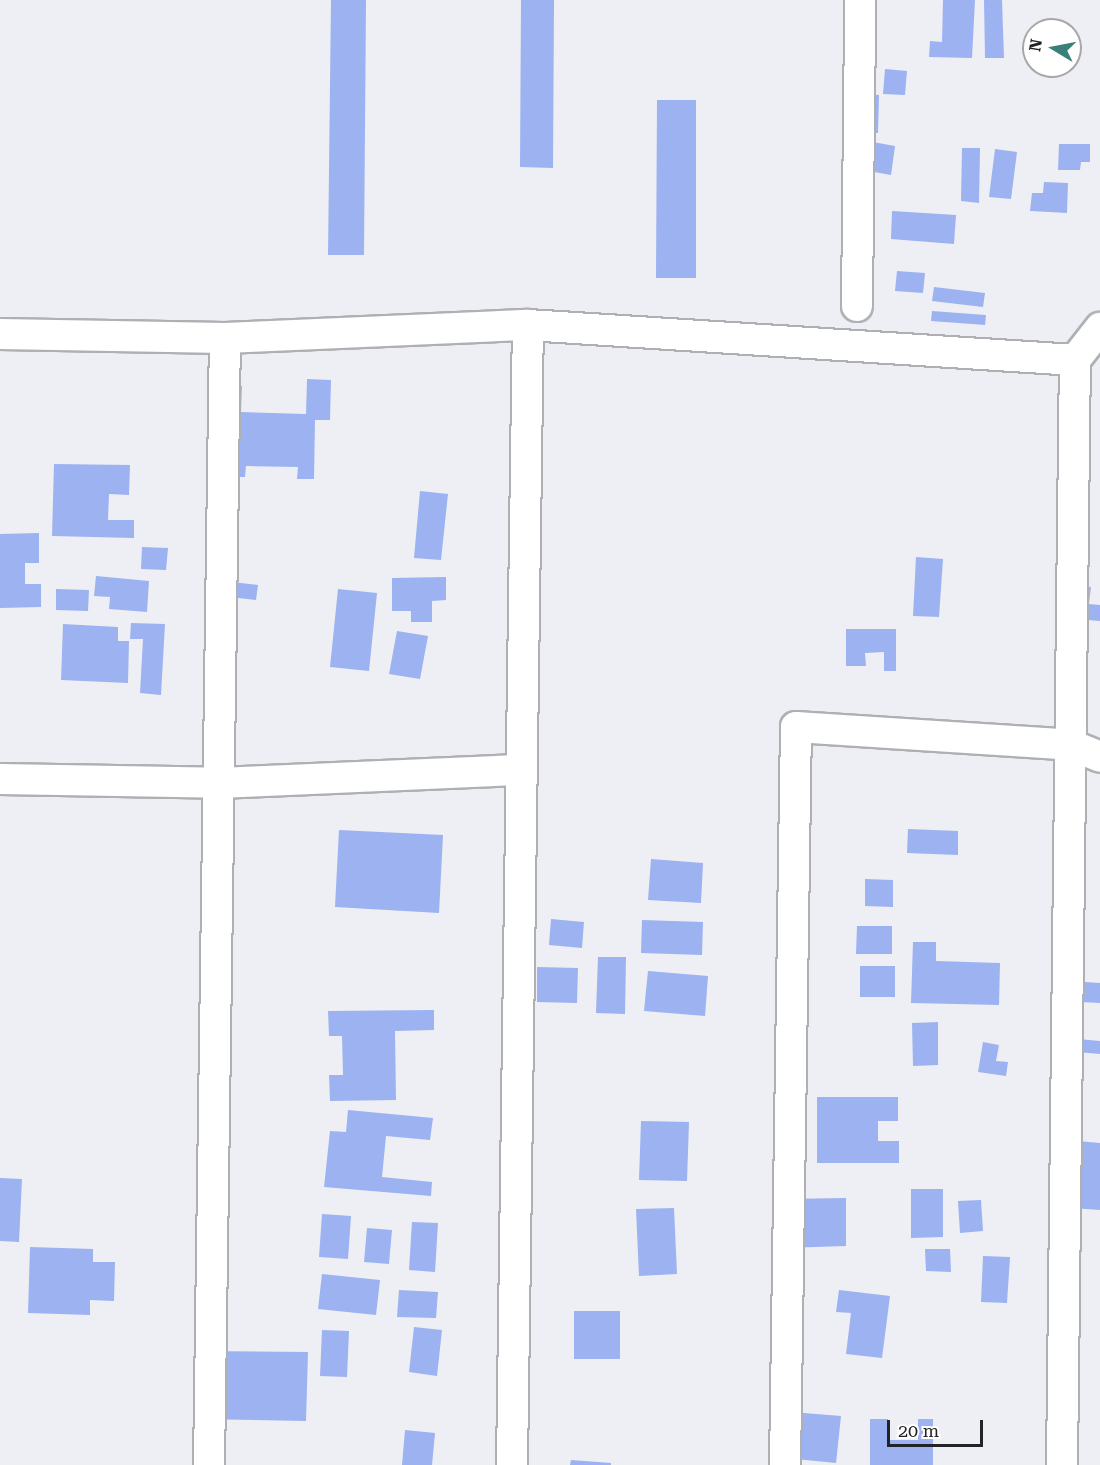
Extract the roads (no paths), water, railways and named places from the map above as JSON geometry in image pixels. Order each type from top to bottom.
[{"type":"street","points":[[857,306],[860,0]]},
{"type":"street","points":[[512,1465],[528,325]]},
{"type":"street","points":[[0,334],[225,338],[528,325],[1075,360]]},
{"type":"street","points":[[1062,1465],[1075,360],[1100,328]]},
{"type":"street","points":[[209,1465],[225,338]]},
{"type":"street","points":[[785,1465],[796,727],[1071,746],[1100,757]]},
{"type":"street","points":[[0,779],[219,783],[522,770]]}]
